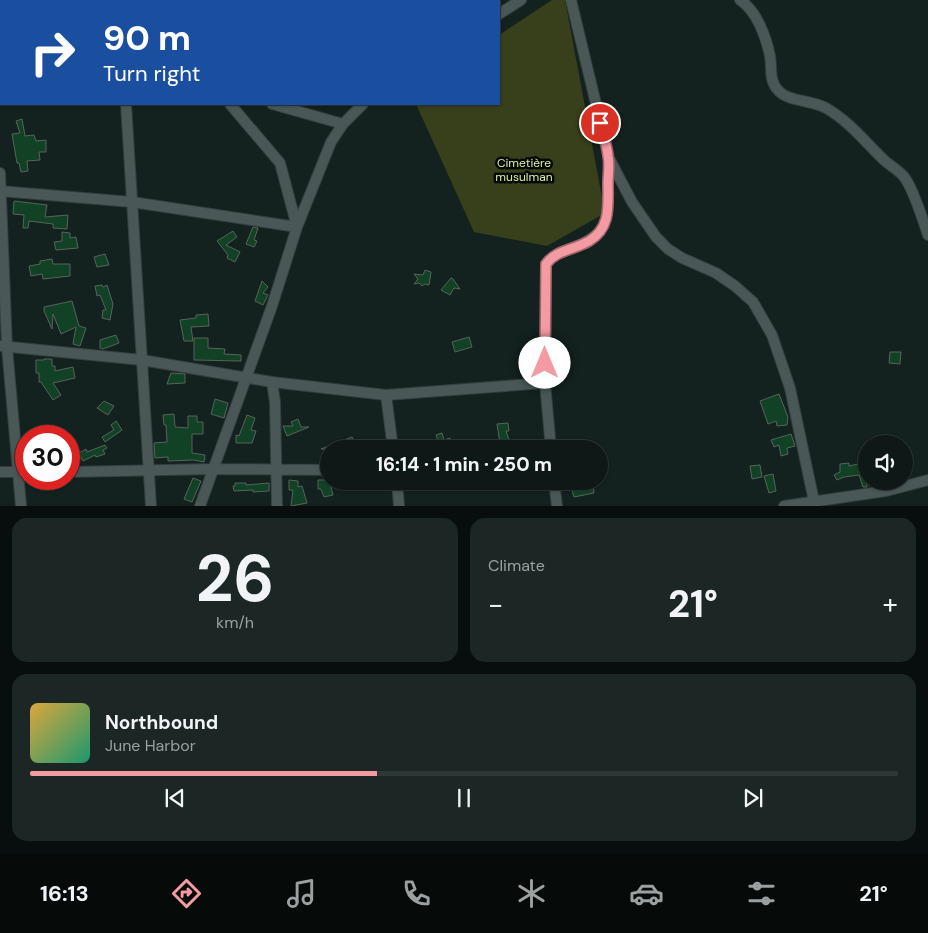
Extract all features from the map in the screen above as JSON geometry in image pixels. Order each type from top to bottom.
[{"type":"street","points":[[500,13],[521,0]]},
{"type":"street","points":[[550,440],[545,383],[546,264],[550,258],[557,254],[588,242],[596,236],[604,227],[609,210],[609,158],[571,0]]},
{"type":"street","points":[[740,0],[751,10],[762,29],[770,55],[775,88],[780,93],[826,108],[852,128],[905,178],[928,235]]},
{"type":"street","points":[[128,105],[132,202],[151,506]]},
{"type":"street","points":[[231,105],[280,163],[297,227]]},
{"type":"street","points":[[276,105],[342,124]]},
{"type":"street","points":[[200,506],[272,306],[297,227],[331,142],[342,124],[362,105]]},
{"type":"street","points":[[609,158],[632,202],[662,243],[682,258],[716,273],[735,286],[753,302],[762,316],[772,335],[790,388],[814,503]]},
{"type":"street","points":[[0,173],[4,346],[15,425]]},
{"type":"street","points":[[1,191],[132,202],[297,227]]},
{"type":"street","points":[[4,346],[142,360],[272,382],[386,395],[545,383]]},
{"type":"street","points":[[272,382],[275,411],[277,506]]},
{"type":"street","points":[[386,395],[392,440]]},
{"type":"street","points":[[80,472],[213,469],[320,470]]},
{"type":"street","points":[[0,472],[15,472]]},
{"type":"street","points":[[784,506],[886,491],[928,480]]},
{"type":"street","points":[[21,490],[21,506]]},
{"type":"street","points":[[398,490],[399,506]]},
{"type":"street","points":[[555,490],[557,506]]},
{"type":"green space","name":"Cimetière musulman","points":[[552,0],[565,0],[605,213],[547,246],[474,232],[416,105],[500,105],[500,34]]},
{"type":"building","points":[[22,119],[25,136],[34,135],[36,141],[46,140],[46,152],[39,152],[40,160],[27,161],[28,171],[21,172],[19,163],[17,163],[12,134],[20,133],[16,121]]},
{"type":"building","points":[[14,201],[47,205],[45,217],[68,215],[67,229],[53,228],[53,224],[29,221],[28,228],[23,228],[24,215],[13,214]]},
{"type":"building","points":[[253,227],[258,228],[254,240],[257,241],[254,247],[246,244]]},
{"type":"building","points":[[233,231],[237,237],[226,245],[240,252],[235,262],[227,258],[228,255],[217,241]]},
{"type":"building","points":[[62,232],[70,233],[70,238],[76,237],[78,248],[56,250],[54,242],[62,241]]},
{"type":"building","points":[[105,254],[109,265],[97,267],[94,257]]},
{"type":"building","points":[[52,259],[53,264],[70,264],[70,276],[43,279],[42,274],[31,276],[29,266],[40,264],[40,261]]},
{"type":"building","points":[[425,270],[431,272],[429,285],[414,284],[418,279],[414,274],[423,275]]},
{"type":"building","points":[[451,278],[460,289],[454,288],[450,295],[441,290]]},
{"type":"building","points":[[262,281],[268,287],[263,293],[268,295],[263,305],[255,301]]},
{"type":"building","points":[[102,285],[103,287],[107,285],[113,304],[110,320],[102,318],[103,310],[106,310],[100,295],[97,296],[95,286]]},
{"type":"building","points":[[72,301],[79,326],[86,328],[80,346],[73,344],[76,327],[61,334],[53,314],[52,329],[44,311],[44,307]]},
{"type":"building","points":[[208,314],[209,326],[191,327],[193,341],[184,341],[180,320],[196,318],[196,315]]},
{"type":"building","points":[[116,335],[119,343],[103,349],[100,348],[100,340]]},
{"type":"building","points":[[469,337],[472,347],[455,352],[452,342]]},
{"type":"building","points":[[194,338],[208,338],[208,348],[225,349],[224,354],[241,355],[241,361],[194,360]]},
{"type":"building","points":[[890,352],[901,352],[900,364],[889,363]]},
{"type":"building","points":[[52,359],[52,366],[55,366],[55,371],[73,367],[75,378],[53,383],[61,395],[53,400],[41,382],[39,382],[39,373],[36,373],[36,360]]},
{"type":"building","points":[[171,373],[185,374],[185,383],[167,384]]},
{"type":"building","points":[[779,394],[788,417],[787,425],[777,426],[776,421],[768,424],[760,401]]},
{"type":"building","points":[[215,399],[228,403],[224,418],[211,414]]},
{"type":"building","points":[[104,401],[114,406],[108,415],[97,408]]},
{"type":"building","points":[[174,414],[175,427],[188,428],[188,416],[197,416],[197,422],[203,422],[203,434],[192,434],[192,453],[205,455],[204,462],[194,460],[168,461],[168,457],[155,458],[154,443],[167,442],[166,425],[164,425],[163,415]]},
{"type":"building","points":[[247,415],[255,418],[251,430],[256,431],[252,443],[236,443],[236,435],[239,436]]},
{"type":"building","points":[[298,419],[301,427],[309,427],[287,436],[283,426],[293,426],[291,422]]},
{"type":"building","points":[[116,421],[122,430],[105,442],[102,437],[114,430],[111,425]]},
{"type":"building","points":[[508,423],[509,431],[506,431],[509,440],[500,440],[497,424]]},
{"type":"building","points":[[442,433],[444,440],[438,440],[436,435]]},
{"type":"building","points":[[791,434],[795,446],[787,448],[788,454],[781,456],[779,445],[774,447],[771,440]]},
{"type":"building","points":[[105,445],[107,448],[103,450],[105,454],[96,457],[95,455],[83,461],[80,452],[86,449],[87,452]]},
{"type":"building","points":[[849,463],[849,466],[858,464],[858,475],[837,480],[834,475],[840,472],[840,464]]},
{"type":"building","points":[[760,465],[762,477],[752,479],[750,466]]},
{"type":"building","points":[[773,474],[776,491],[769,493],[764,476]]},
{"type":"building","points":[[193,478],[201,481],[192,502],[184,499]]},
{"type":"building","points":[[289,480],[298,481],[298,487],[302,486],[307,503],[291,506],[293,490],[289,490]]},
{"type":"building","points":[[318,480],[320,480],[320,489],[318,489]]},
{"type":"building","points":[[235,483],[246,483],[246,485],[269,483],[269,491],[234,491],[233,486],[235,486]]},
{"type":"building","points":[[321,490],[332,490],[333,495],[324,497]]},
{"type":"building","points":[[572,490],[594,490],[594,493],[574,497]]},
{"type":"route","points":[[545,363],[546,264],[550,258],[557,254],[588,242],[596,236],[604,227],[609,210],[609,158],[600,123]]}]
